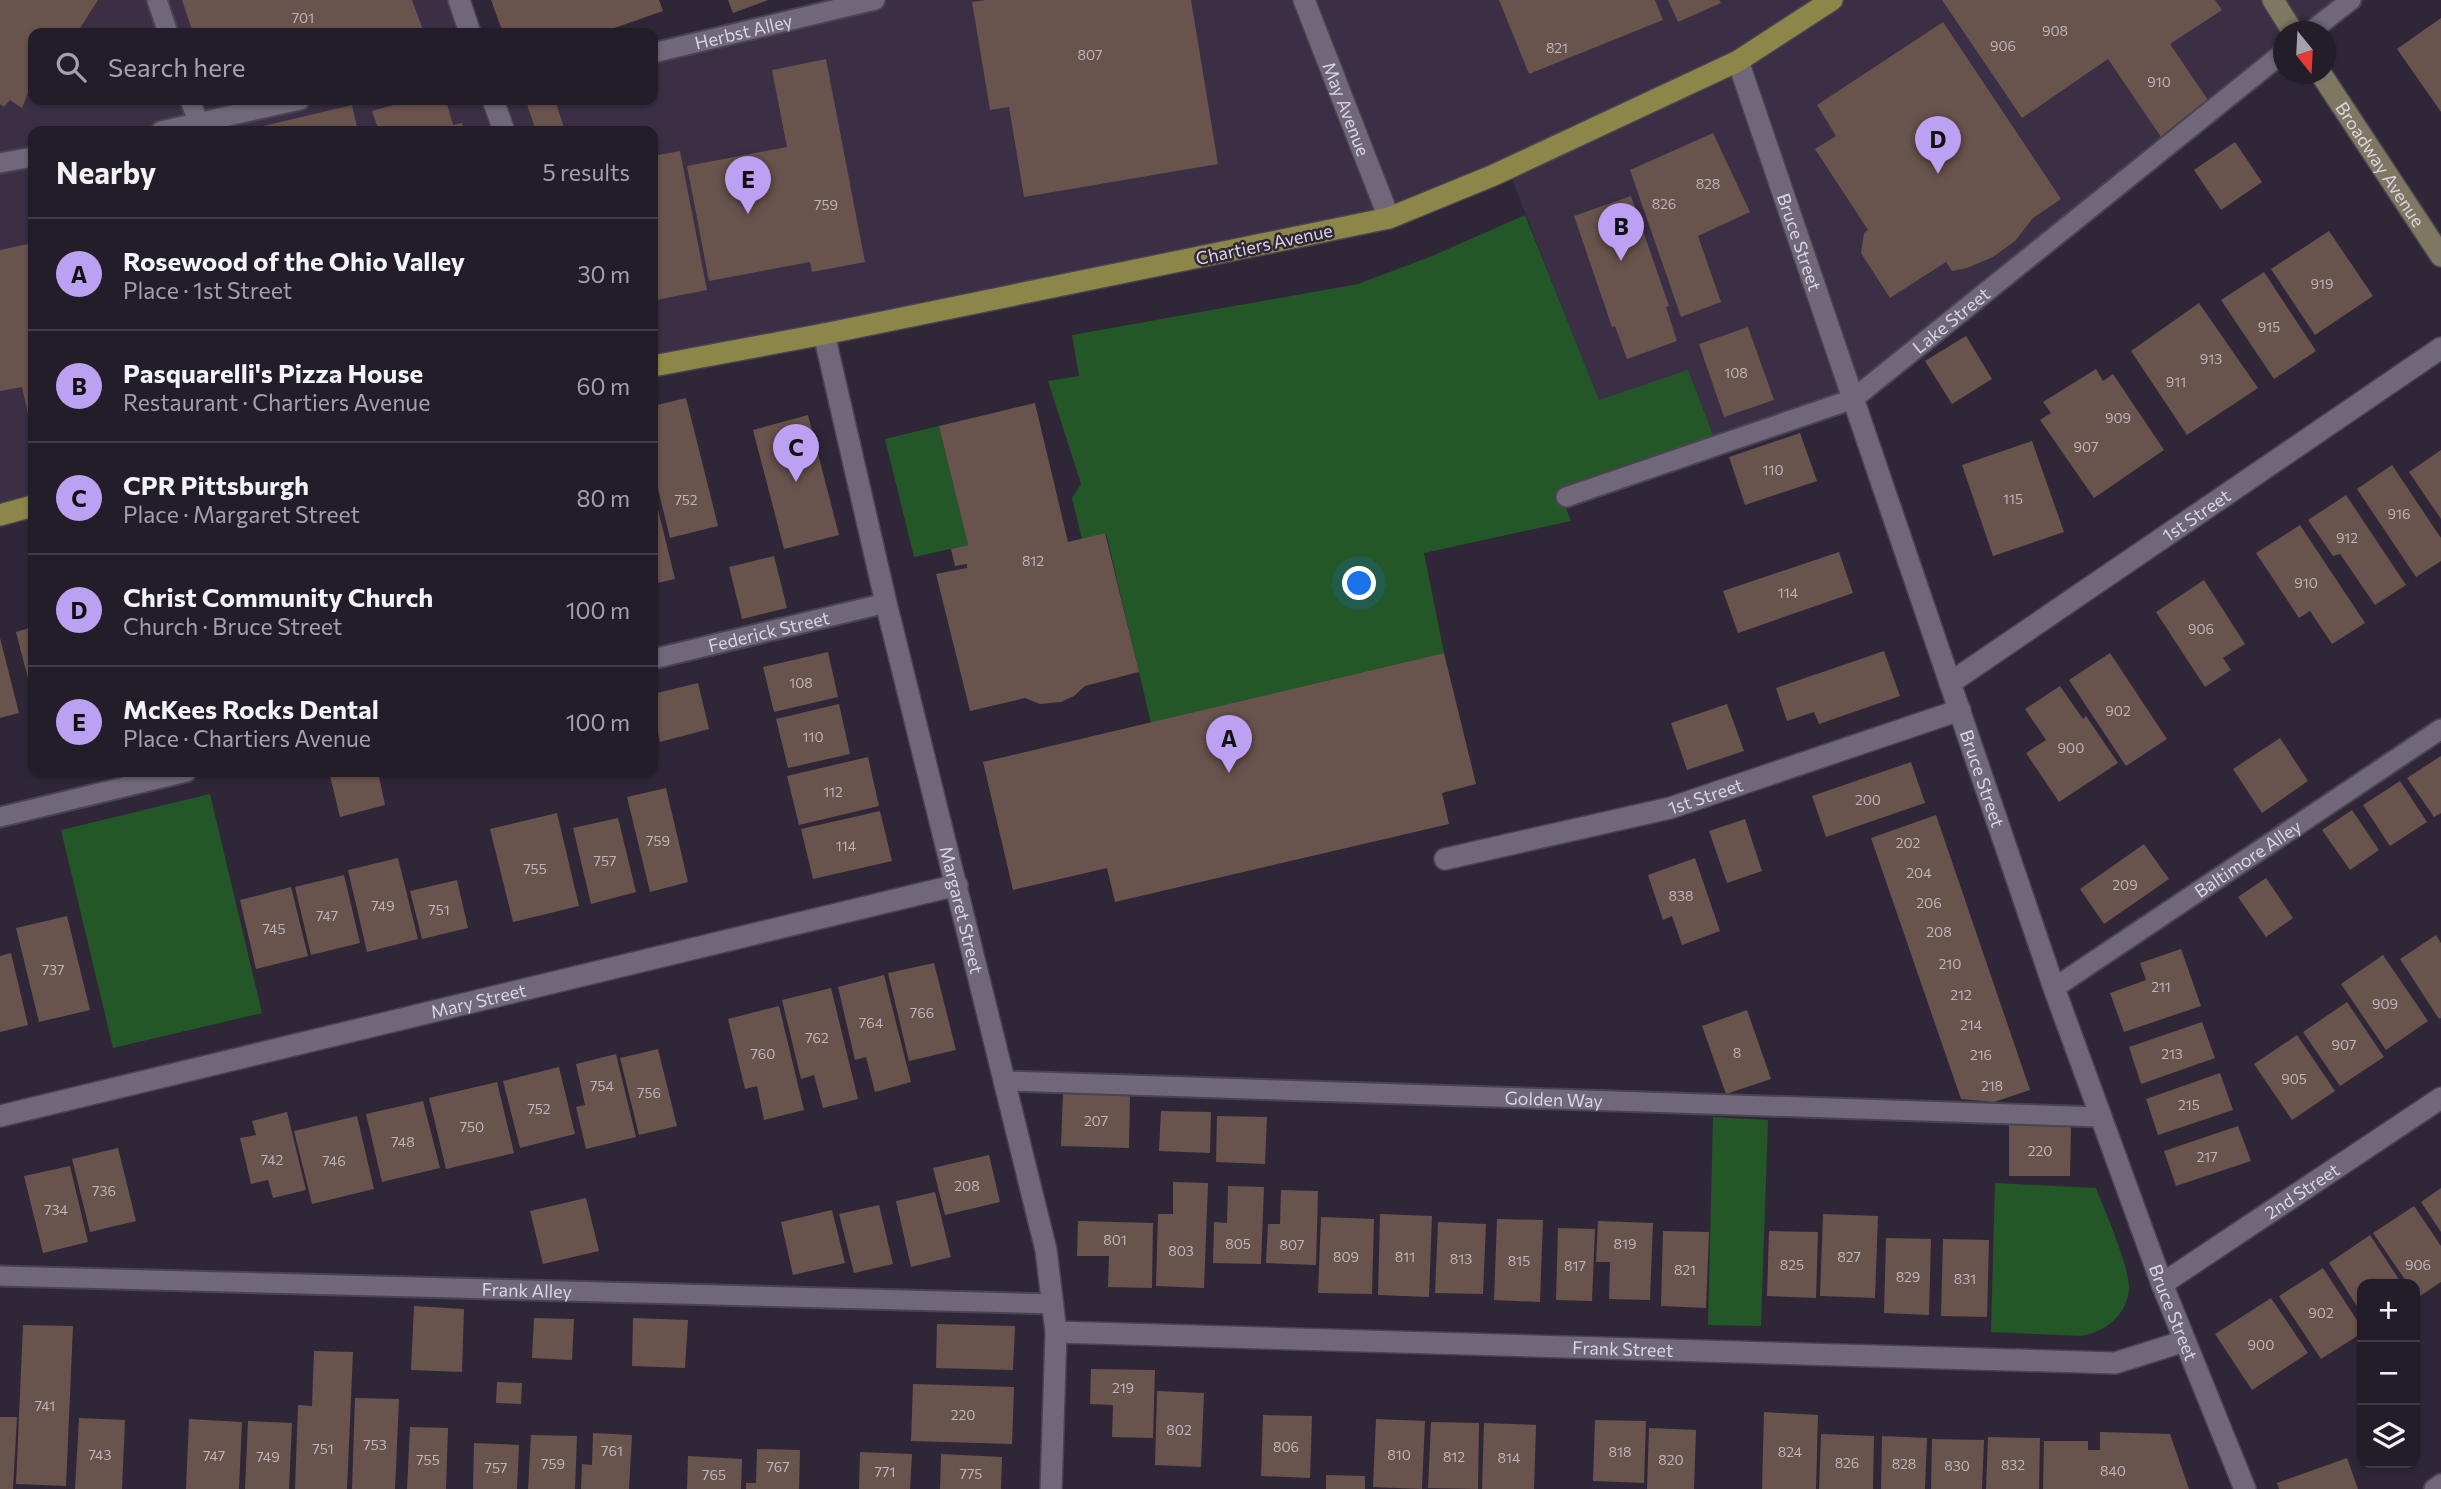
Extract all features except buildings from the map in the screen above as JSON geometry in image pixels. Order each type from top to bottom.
[{"type":"main road","name":"Chartiers Avenue","points":[[658,365],[824,334],[1389,218],[1508,169],[1738,61],[1832,0]]},
{"type":"main road","points":[[0,515],[28,507]]},
{"type":"street","points":[[459,0],[468,28]]},
{"type":"street","name":"May Avenue","points":[[1304,0],[1389,218]]},
{"type":"street","points":[[2273,0],[2286,21]]},
{"type":"street","name":"Bruce Street","points":[[1738,61],[2054,988],[2162,1284],[2245,1489]]},
{"type":"street","name":"Broadway Avenue","points":[[2327,84],[2441,256]]},
{"type":"street","points":[[495,105],[502,126]]},
{"type":"street","name":"Margaret Street","points":[[824,334],[886,603],[1046,1250],[1056,1332],[1051,1489]]},
{"type":"street","name":"1st Street","points":[[1950,683],[2441,348]]},
{"type":"street","name":"1st Street","points":[[1445,859],[1670,808],[1960,710]]},
{"type":"street","name":"Mary Street","points":[[0,1116],[957,885]]},
{"type":"street","name":"2nd Street","points":[[2162,1284],[2441,1098]]},
{"type":"street","name":"Frank Street","points":[[1056,1332],[2115,1363],[2185,1341]]},
{"type":"lane","points":[[156,0],[166,28]]},
{"type":"lane","name":"Herbst Alley","points":[[658,52],[875,0]]},
{"type":"lane","points":[[2324,21],[2351,0]]},
{"type":"lane","name":"Lake Street","points":[[1566,497],[1853,399],[2273,61]]},
{"type":"lane","points":[[192,105],[198,124]]},
{"type":"lane","points":[[187,126],[279,105]]},
{"type":"lane","points":[[0,163],[28,158]]},
{"type":"lane","name":"Federick Street","points":[[658,658],[886,603]]},
{"type":"lane","name":"Baltimore Alley","points":[[2054,988],[2441,729]]},
{"type":"lane","points":[[0,817],[165,777]]},
{"type":"lane","name":"Golden Way","points":[[1006,1082],[2102,1117]]},
{"type":"lane","name":"Frank Alley","points":[[0,1276],[1053,1304]]},
{"type":"lane","points":[[2434,1489],[2441,1484]]},
{"type":"shaded area","points":[[0,0],[459,0],[468,28],[28,28],[28,105],[658,105],[658,52],[875,0],[2351,0],[2323,21],[2273,21],[2273,60],[1853,399],[1628,476],[1508,169],[1389,218],[658,365],[658,126],[28,126],[28,507],[0,515]]},
{"type":"green space","points":[[1525,215],[1599,400],[1688,370],[1716,443],[1561,496],[1571,521],[1424,553],[1444,653],[1151,723],[1106,533],[1082,539],[1072,498],[1081,484],[1048,381],[1079,376],[1072,335],[1358,284],[1432,256]]},
{"type":"green space","points":[[939,426],[968,545],[914,557],[885,439]]},
{"type":"green space","points":[[210,794],[262,1013],[113,1048],[61,830]]},
{"type":"green space","points":[[1713,1117],[1768,1120],[1761,1326],[1708,1325]]},
{"type":"green space","points":[[1995,1183],[2096,1188],[2128,1276],[2128,1296],[2114,1320],[2098,1331],[2080,1336],[1991,1332]]},
{"type":"place","name":"Christ Community Church","points":[[1938,174]]},
{"type":"place","name":"McKees Rocks Dental","points":[[748,214]]},
{"type":"place","name":"Pasquarelli's Pizza House","points":[[1621,261]]},
{"type":"place","name":"CPR Pittsburgh","points":[[796,482]]},
{"type":"place","name":"Rosewood of the Ohio Valley","points":[[1229,773]]}]
